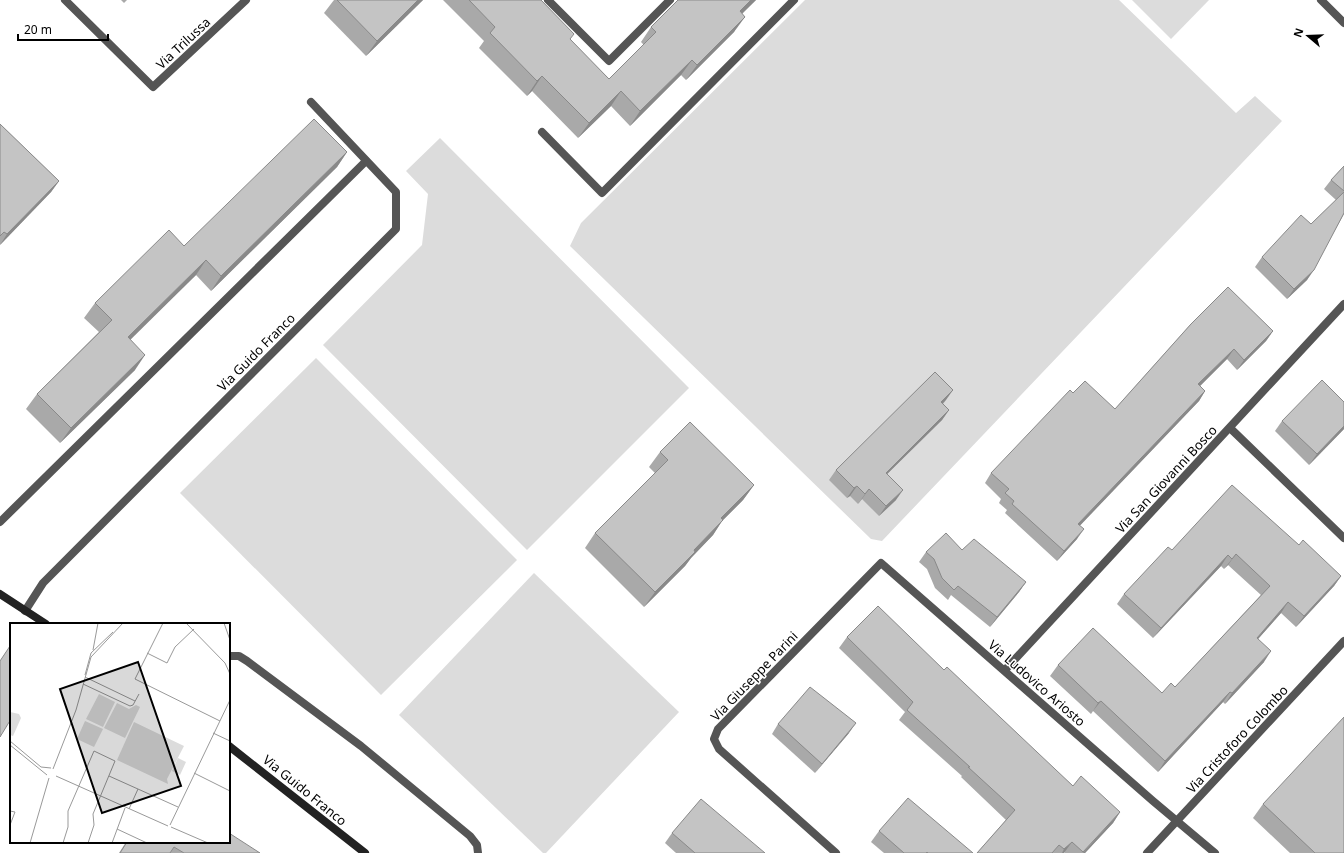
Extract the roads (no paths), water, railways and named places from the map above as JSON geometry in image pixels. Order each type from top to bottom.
[{"type":"street","name":"Via Trilussa","points":[[66,0],[153,87],[246,0]]},
{"type":"street","points":[[548,0],[609,61],[670,0]]},
{"type":"street","points":[[542,132],[602,193],[794,0]]},
{"type":"street","points":[[1320,0],[1344,24]]},
{"type":"street","name":"Via Guido Franco","points":[[25,611],[43,583],[396,229],[396,192],[311,102]]},
{"type":"street","points":[[0,522],[366,161]]},
{"type":"street","name":"Via San Giovanni Bosco","points":[[1005,670],[1344,304]]},
{"type":"street","points":[[1230,428],[1344,538]]},
{"type":"street","name":"Via Ludovico Ariosto","points":[[881,563],[1215,853]]},
{"type":"street","name":"Via Giuseppe Parini","points":[[836,853],[719,749],[714,739],[718,729],[881,563]]},
{"type":"street","points":[[0,594],[44,623]]},
{"type":"street","name":"Via Cristoforo Colombo","points":[[1147,853],[1344,641]]},
{"type":"street","points":[[230,656],[239,656],[247,660],[361,746],[470,836],[477,845],[478,853]]},
{"type":"street","name":"Via Guido Franco","points":[[230,747],[365,853]]}]
